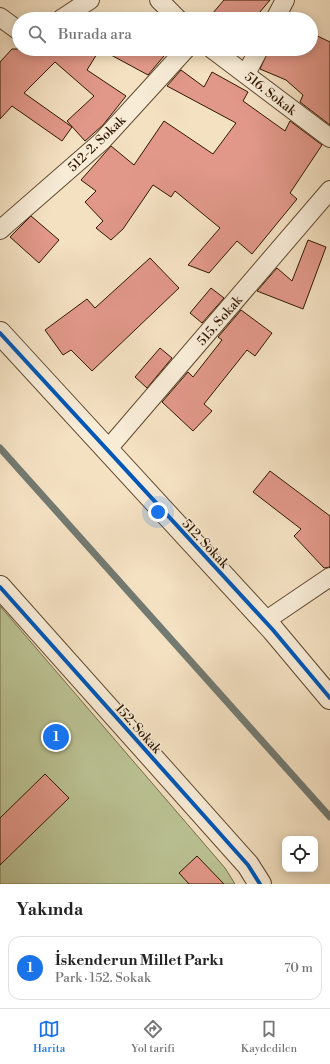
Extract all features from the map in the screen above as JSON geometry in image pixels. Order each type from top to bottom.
[{"type":"street","points":[[72,12],[90,0]]},
{"type":"street","points":[[279,12],[285,0]]},
{"type":"street","points":[[165,2],[173,12]]},
{"type":"street","points":[[0,17],[12,26]]},
{"type":"street","name":"512-2. Sokak","points":[[0,230],[102,141],[180,56]]},
{"type":"street","name":"516. Sokak","points":[[222,56],[330,138]]},
{"type":"street","points":[[246,74],[255,56]]},
{"type":"street","name":"515. Sokak","points":[[107,450],[330,190]]},
{"type":"street","name":"512. Sokak","points":[[0,334],[265,621],[330,698]]},
{"type":"street","points":[[265,621],[330,577]]},
{"type":"street","name":"152. Sokak","points":[[0,587],[248,865],[260,884]]},
{"type":"green space","points":[[0,606],[225,868],[235,884],[0,884]]},
{"type":"building","points":[[224,0],[270,0],[260,12],[214,12]]},
{"type":"building","points":[[318,36],[330,42],[330,125],[300,102],[303,95],[286,80],[260,69],[266,56],[318,56]]},
{"type":"building","points":[[12,49],[12,56],[96,56],[87,70],[126,96],[103,125],[85,141],[67,121],[94,96],[55,62],[24,93],[72,127],[62,141],[12,106],[0,119],[0,62]]},
{"type":"building","points":[[113,56],[164,56],[148,75]]},
{"type":"building","points":[[181,70],[204,87],[212,72],[248,92],[243,101],[285,131],[290,121],[322,145],[290,193],[297,199],[252,254],[237,241],[209,273],[188,265],[220,228],[175,191],[171,197],[153,185],[123,229],[111,240],[96,228],[103,221],[85,202],[96,191],[81,180],[111,146],[134,165],[164,121],[213,154],[236,123],[167,86]]},
{"type":"building","points":[[31,216],[59,240],[39,263],[10,237]]},
{"type":"building","points":[[308,240],[326,247],[303,309],[257,291],[277,268],[292,281]]},
{"type":"building","points":[[150,258],[179,288],[92,371],[71,350],[63,355],[45,330],[87,299],[95,308]]},
{"type":"building","points":[[211,288],[224,298],[202,323],[190,313]]},
{"type":"building","points":[[241,310],[272,333],[255,356],[247,350],[204,404],[212,411],[193,431],[162,402],[188,372],[193,377],[222,340],[218,337]]},
{"type":"building","points":[[160,348],[172,358],[147,388],[135,377]]},
{"type":"building","points":[[270,471],[330,516],[330,567],[324,568],[294,536],[301,529],[253,492]]},
{"type":"building","points":[[45,774],[69,798],[0,865],[0,818]]},
{"type":"building","points":[[197,856],[224,884],[189,884],[179,873]]},
{"type":"waterway","points":[[0,448],[330,817]]},
{"type":"cycle path","points":[[0,333],[273,630],[330,698]]},
{"type":"cycle path","points":[[0,587],[248,865],[260,884]]},
{"type":"place","name":"İskenderun Millet Parkı","points":[[56,737]]}]
